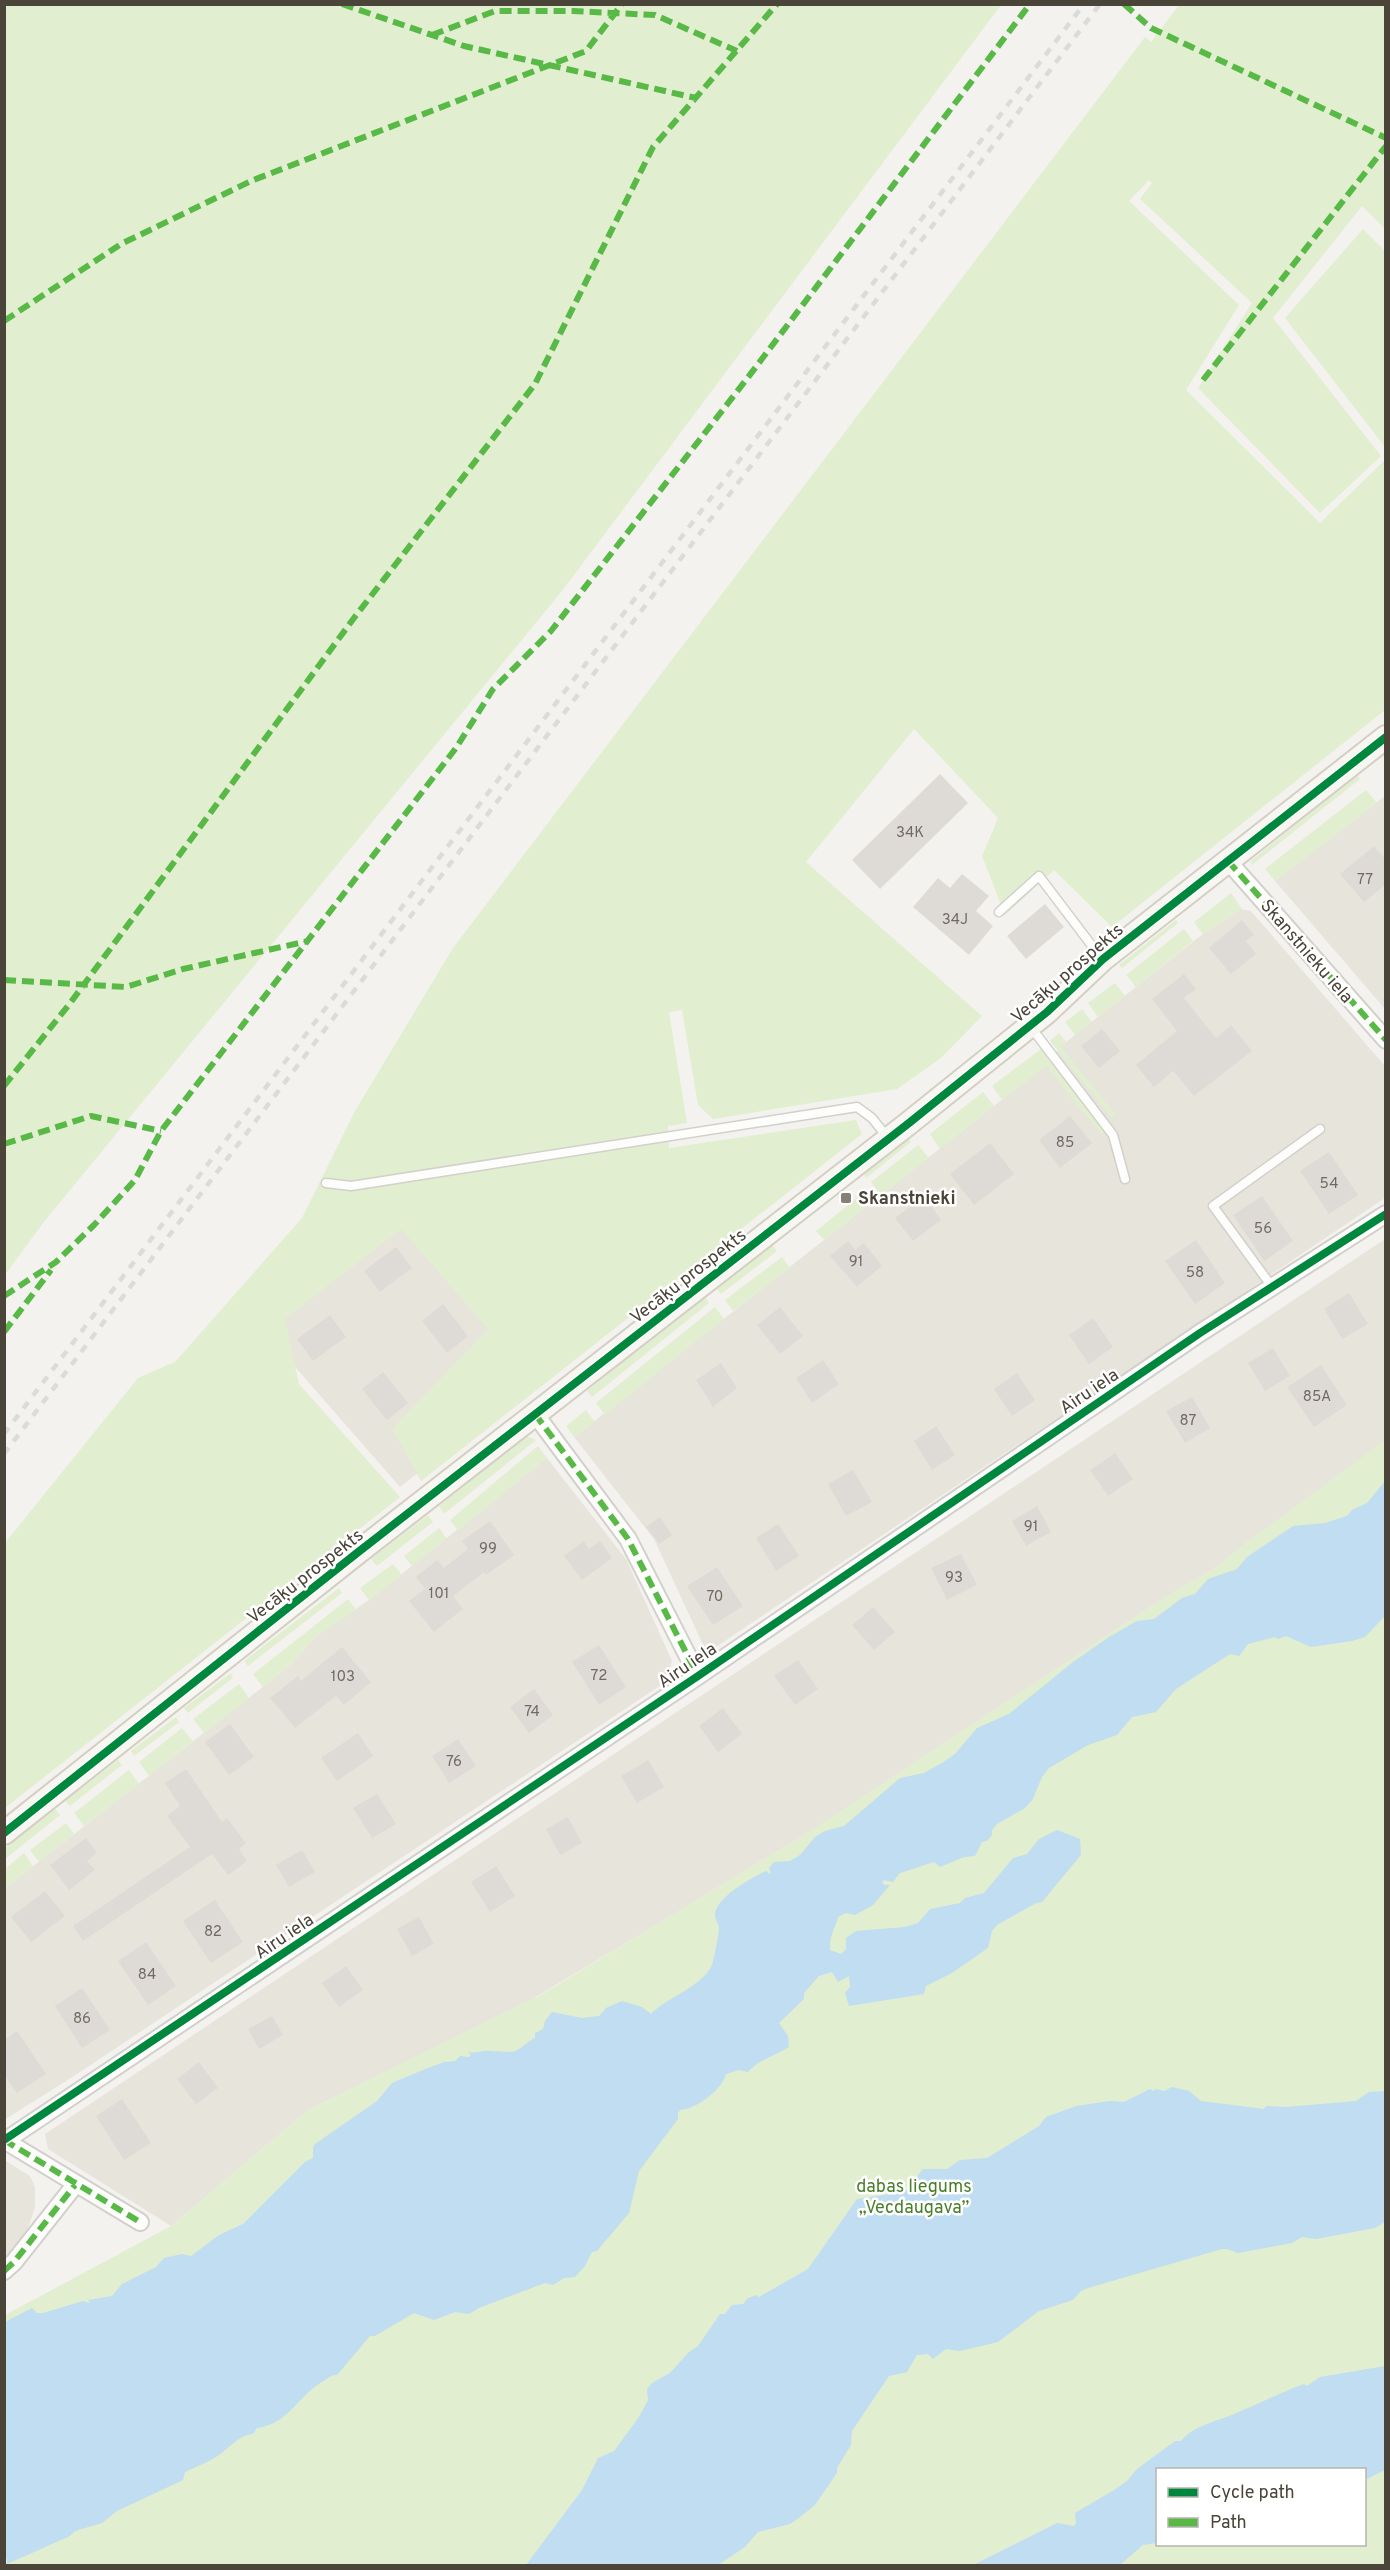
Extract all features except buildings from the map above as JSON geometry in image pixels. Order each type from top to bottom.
[{"type":"main road","name":"Vecāķu prospekts","points":[[4,1833],[534,1414],[889,1139],[1030,1026],[1103,959],[1386,737]]},
{"type":"street","name":"Skanstnieku iela","points":[[1228,861],[1386,1040]]},
{"type":"street","name":"Airu iela","points":[[5,2141],[698,1676],[1200,1333],[1274,1288],[1386,1214]]},
{"type":"street","points":[[534,1414],[628,1539],[698,1676]]},
{"type":"street","points":[[5,2141],[140,2222]]},
{"type":"street","points":[[4,2271],[14,2262],[75,2185]]},
{"type":"lane","points":[[999,912],[1039,876],[1103,959]]},
{"type":"lane","points":[[1030,1026],[1113,1134],[1125,1179]]},
{"type":"lane","points":[[326,1184],[351,1186],[857,1107],[872,1118],[889,1139]]},
{"type":"lane","points":[[1274,1288],[1213,1206],[1320,1129]]},
{"type":"shaded area","points":[[1385,796],[1385,1009],[1275,881]]},
{"type":"shaded area","points":[[1242,909],[1251,911],[1385,1066],[1385,1198],[713,1649],[705,1649],[654,1539],[574,1437],[1046,1065],[1061,1046],[1203,934]]},
{"type":"shaded area","points":[[408,1195],[535,1381],[400,1487],[240,1304]]},
{"type":"shaded area","points":[[1385,1239],[1385,1441],[1218,1566],[1164,1598],[817,1827],[531,2000],[308,2110],[171,2226],[48,2149],[45,2134]]},
{"type":"shaded area","points":[[547,1458],[626,1559],[672,1661],[667,1681],[74,2076],[4,2120],[4,1889],[292,1664],[314,1638],[369,1600]]},
{"type":"shaded area","points":[[4,2160],[30,2176],[35,2187],[35,2207],[26,2235],[4,2261]]},
{"type":"green space","points":[[5,4],[1001,5],[562,591],[43,1223],[5,1275]]},
{"type":"green space","points":[[1179,5],[1385,5],[1385,229],[1362,206],[1273,318],[1381,456],[1320,513],[1198,388],[1252,303],[1140,199],[1152,183],[1149,180],[1129,201],[1239,305],[1186,390],[1320,523],[1385,460],[1385,710],[1112,927],[1054,870],[1005,915],[982,856],[998,818],[914,729],[806,862],[982,1016],[941,1058],[897,1089],[713,1119],[698,1105],[682,1010],[669,1012],[687,1123],[668,1126],[669,1148],[856,1120],[862,1134],[421,1481],[392,1429],[488,1329],[401,1229],[285,1319],[299,1384],[400,1497],[5,1808],[5,1543],[138,1378],[175,1362],[302,1218],[355,1111],[453,948],[1145,37],[1151,42]]},
{"type":"green space","points":[[1363,229],[1385,251],[1385,447],[1285,318]]},
{"type":"green space","points":[[1357,775],[1360,779],[1252,865],[1251,861]]},
{"type":"green space","points":[[1366,790],[1377,803],[1275,881],[1265,869]]},
{"type":"green space","points":[[1231,893],[1242,909],[1203,934],[1194,922]]},
{"type":"green space","points":[[1176,920],[1178,923],[1122,968],[1119,965]]},
{"type":"green space","points":[[1184,929],[1193,941],[1136,987],[1126,975]]},
{"type":"green space","points":[[1115,983],[1125,996],[1098,1017],[1088,1003]]},
{"type":"green space","points":[[1082,1009],[1092,1022],[1075,1035],[1065,1022]]},
{"type":"green space","points":[[1059,1033],[1066,1042],[1061,1047],[1116,1115],[1112,1118],[1050,1041]]},
{"type":"green space","points":[[1041,1049],[1104,1131],[1101,1134],[1046,1066],[1002,1100],[992,1086]]},
{"type":"green space","points":[[983,1092],[994,1106],[940,1149],[930,1134]]},
{"type":"green space","points":[[909,1139],[911,1142],[866,1178],[864,1174]]},
{"type":"green space","points":[[918,1145],[929,1158],[881,1196],[871,1182]]},
{"type":"green space","points":[[858,1197],[866,1207],[824,1240],[816,1231]]},
{"type":"green space","points":[[771,1244],[777,1251],[721,1294],[715,1287]]},
{"type":"green space","points":[[782,1257],[790,1268],[733,1311],[725,1300]]},
{"type":"green space","points":[[704,1295],[709,1303],[592,1397],[587,1391]]},
{"type":"green space","points":[[715,1307],[724,1319],[605,1415],[596,1403]]},
{"type":"green space","points":[[586,1410],[595,1422],[574,1437],[566,1426]]},
{"type":"green space","points":[[526,1436],[536,1440],[444,1514],[439,1506]]},
{"type":"green space","name":"dabas liegums „Vecdaugava”","points":[[1385,1440],[1385,2565],[5,2566],[5,2315],[171,2226],[308,2110],[541,1995],[817,1827],[1164,1598],[1218,1566]]},
{"type":"green space","points":[[538,1446],[547,1458],[458,1531],[450,1520]]},
{"type":"green space","points":[[428,1515],[433,1522],[377,1566],[371,1559]]},
{"type":"green space","points":[[439,1528],[447,1539],[412,1566],[404,1556]]},
{"type":"green space","points":[[393,1564],[402,1575],[369,1600],[360,1588]]},
{"type":"green space","points":[[339,1588],[342,1593],[248,1666],[244,1661]]},
{"type":"green space","points":[[348,1599],[356,1610],[314,1638],[292,1664],[263,1687],[253,1674]]},
{"type":"green space","points":[[231,1673],[233,1678],[188,1713],[184,1708]]},
{"type":"green space","points":[[239,1684],[249,1698],[204,1733],[193,1719]]},
{"type":"green space","points":[[176,1717],[179,1722],[134,1756],[131,1751]]},
{"type":"green space","points":[[182,1728],[193,1741],[149,1776],[139,1762]]},
{"type":"green space","points":[[118,1760],[122,1765],[70,1806],[65,1801]]},
{"type":"green space","points":[[129,1770],[139,1784],[84,1826],[74,1813]]},
{"type":"green space","points":[[55,1809],[60,1815],[5,1859],[5,1848]]},
{"type":"green space","points":[[66,1823],[74,1834],[39,1862],[30,1850]]},
{"type":"green space","points":[[24,1853],[33,1866],[5,1889],[5,1869]]},
{"type":"water","points":[[1385,1481],[1385,1616],[1365,1637],[1311,1647],[1286,1636],[1248,1644],[1239,1656],[1230,1654],[1176,1689],[1156,1712],[1132,1717],[1117,1735],[1088,1745],[1049,1768],[1042,1777],[1033,1799],[1025,1808],[997,1824],[987,1841],[982,1842],[975,1856],[964,1857],[940,1867],[934,1862],[900,1873],[893,1882],[884,1880],[882,1883],[890,1885],[873,1905],[855,1915],[846,1913],[838,1917],[831,1937],[830,1950],[841,1954],[846,1949],[846,1938],[856,1931],[905,1927],[918,1923],[930,1909],[960,1903],[965,1898],[984,1893],[1013,1858],[1027,1854],[1039,1839],[1057,1830],[1080,1839],[1081,1855],[1042,1902],[1036,1903],[997,1925],[992,1931],[988,1948],[952,1973],[926,1986],[924,1994],[849,2006],[845,1993],[850,1987],[849,1976],[838,1982],[832,1972],[819,1976],[804,1993],[804,1999],[779,2023],[788,2036],[789,2047],[762,2061],[748,2072],[739,2070],[726,2074],[724,2080],[708,2098],[680,2110],[678,2119],[639,2171],[629,2213],[597,2251],[592,2252],[585,2266],[575,2277],[564,2278],[553,2285],[545,2283],[469,2314],[455,2312],[434,2320],[414,2313],[375,2336],[370,2336],[337,2375],[331,2376],[316,2386],[286,2415],[268,2426],[257,2428],[253,2434],[238,2440],[216,2457],[185,2472],[183,2480],[117,2511],[102,2523],[75,2531],[70,2536],[7,2564],[7,2559],[4,2559],[5,2322],[32,2308],[37,2313],[43,2313],[83,2301],[90,2303],[88,2300],[112,2296],[122,2284],[156,2267],[164,2258],[182,2254],[191,2256],[219,2235],[243,2224],[305,2162],[313,2158],[315,2144],[377,2101],[392,2083],[444,2062],[455,2061],[460,2056],[469,2057],[471,2055],[468,2052],[515,2051],[535,2038],[535,2033],[543,2029],[545,2021],[552,2012],[582,2018],[599,2016],[606,2008],[622,2001],[642,2007],[651,2014],[693,1986],[712,1965],[719,1926],[715,1915],[717,1908],[735,1889],[766,1871],[771,1875],[769,1868],[774,1862],[790,1861],[800,1855],[815,1837],[825,1831],[844,1826],[900,1778],[924,1773],[942,1763],[955,1754],[977,1728],[1009,1714],[1073,1662],[1109,1637],[1137,1621],[1154,1619],[1182,1598],[1195,1594],[1208,1579],[1237,1569],[1247,1557],[1293,1526],[1325,1523],[1347,1516],[1352,1510],[1367,1503]]},
{"type":"water","points":[[1172,2087],[1189,2091],[1201,2101],[1264,2109],[1266,2106],[1286,2107],[1356,2101],[1369,2092],[1385,2091],[1385,2222],[1375,2228],[1316,2239],[1302,2237],[1292,2243],[1238,2253],[1222,2249],[1088,2288],[1081,2291],[1073,2300],[1039,2311],[998,2342],[960,2351],[946,2349],[933,2359],[928,2354],[917,2355],[907,2372],[889,2376],[852,2431],[851,2445],[837,2468],[837,2473],[815,2505],[790,2524],[758,2532],[745,2547],[718,2565],[526,2565],[582,2490],[598,2458],[614,2451],[639,2417],[648,2400],[647,2389],[652,2383],[670,2373],[688,2353],[698,2346],[720,2314],[725,2314],[732,2305],[743,2304],[748,2298],[756,2295],[759,2297],[808,2269],[857,2199],[897,2193],[900,2195],[916,2183],[923,2169],[947,2169],[960,2160],[987,2158],[1039,2126],[1046,2117],[1076,2106],[1110,2101],[1124,2102],[1150,2089],[1164,2091]]},
{"type":"water","points":[[1385,2366],[1385,2470],[1366,2480],[1366,2468],[1156,2468],[1156,2543],[1143,2545],[1120,2565],[973,2565],[1057,2523],[1074,2526],[1075,2513],[1127,2481],[1137,2469],[1175,2441],[1181,2441],[1192,2431],[1286,2391],[1304,2384],[1307,2386],[1320,2377]]},
{"type":"railway","points":[[4,1434],[1084,4]]},
{"type":"railway","points":[[4,1454],[1100,4]]},
{"type":"marked path","points":[[342,4],[464,46],[696,98]]},
{"type":"marked path","points":[[4,321],[121,244],[251,181],[586,51],[622,4]]},
{"type":"marked path","points":[[4,1086],[71,1002],[354,618],[535,384],[653,147],[777,4]]},
{"type":"marked path","points":[[4,1296],[56,1262],[135,1180],[161,1131],[456,748],[493,689],[551,631],[746,380],[1030,4]]},
{"type":"marked path","points":[[1124,4],[1151,28],[1386,138]]},
{"type":"marked path","points":[[432,35],[495,11],[573,11],[655,15],[737,51]]},
{"type":"marked path","points":[[1203,380],[1386,146]]},
{"type":"marked path","points":[[1228,861],[1386,1040]]},
{"type":"marked path","points":[[4,980],[126,987],[183,969],[308,941]]},
{"type":"marked path","points":[[4,1144],[91,1116],[161,1131]]},
{"type":"marked path","points":[[4,1332],[51,1270]]},
{"type":"marked path","points":[[535,1414],[628,1539],[698,1676]]},
{"type":"marked path","points":[[4,2140],[140,2222]]},
{"type":"marked path","points":[[4,2271],[14,2262],[75,2185]]},
{"type":"cycle path","points":[[4,1833],[357,1553],[909,1123],[1047,1012],[1103,959],[1386,737]]},
{"type":"cycle path","points":[[4,2140],[698,1676],[1200,1333],[1386,1214]]},
{"type":"place","name":"Skanstnieki","points":[[846,1198]]}]
